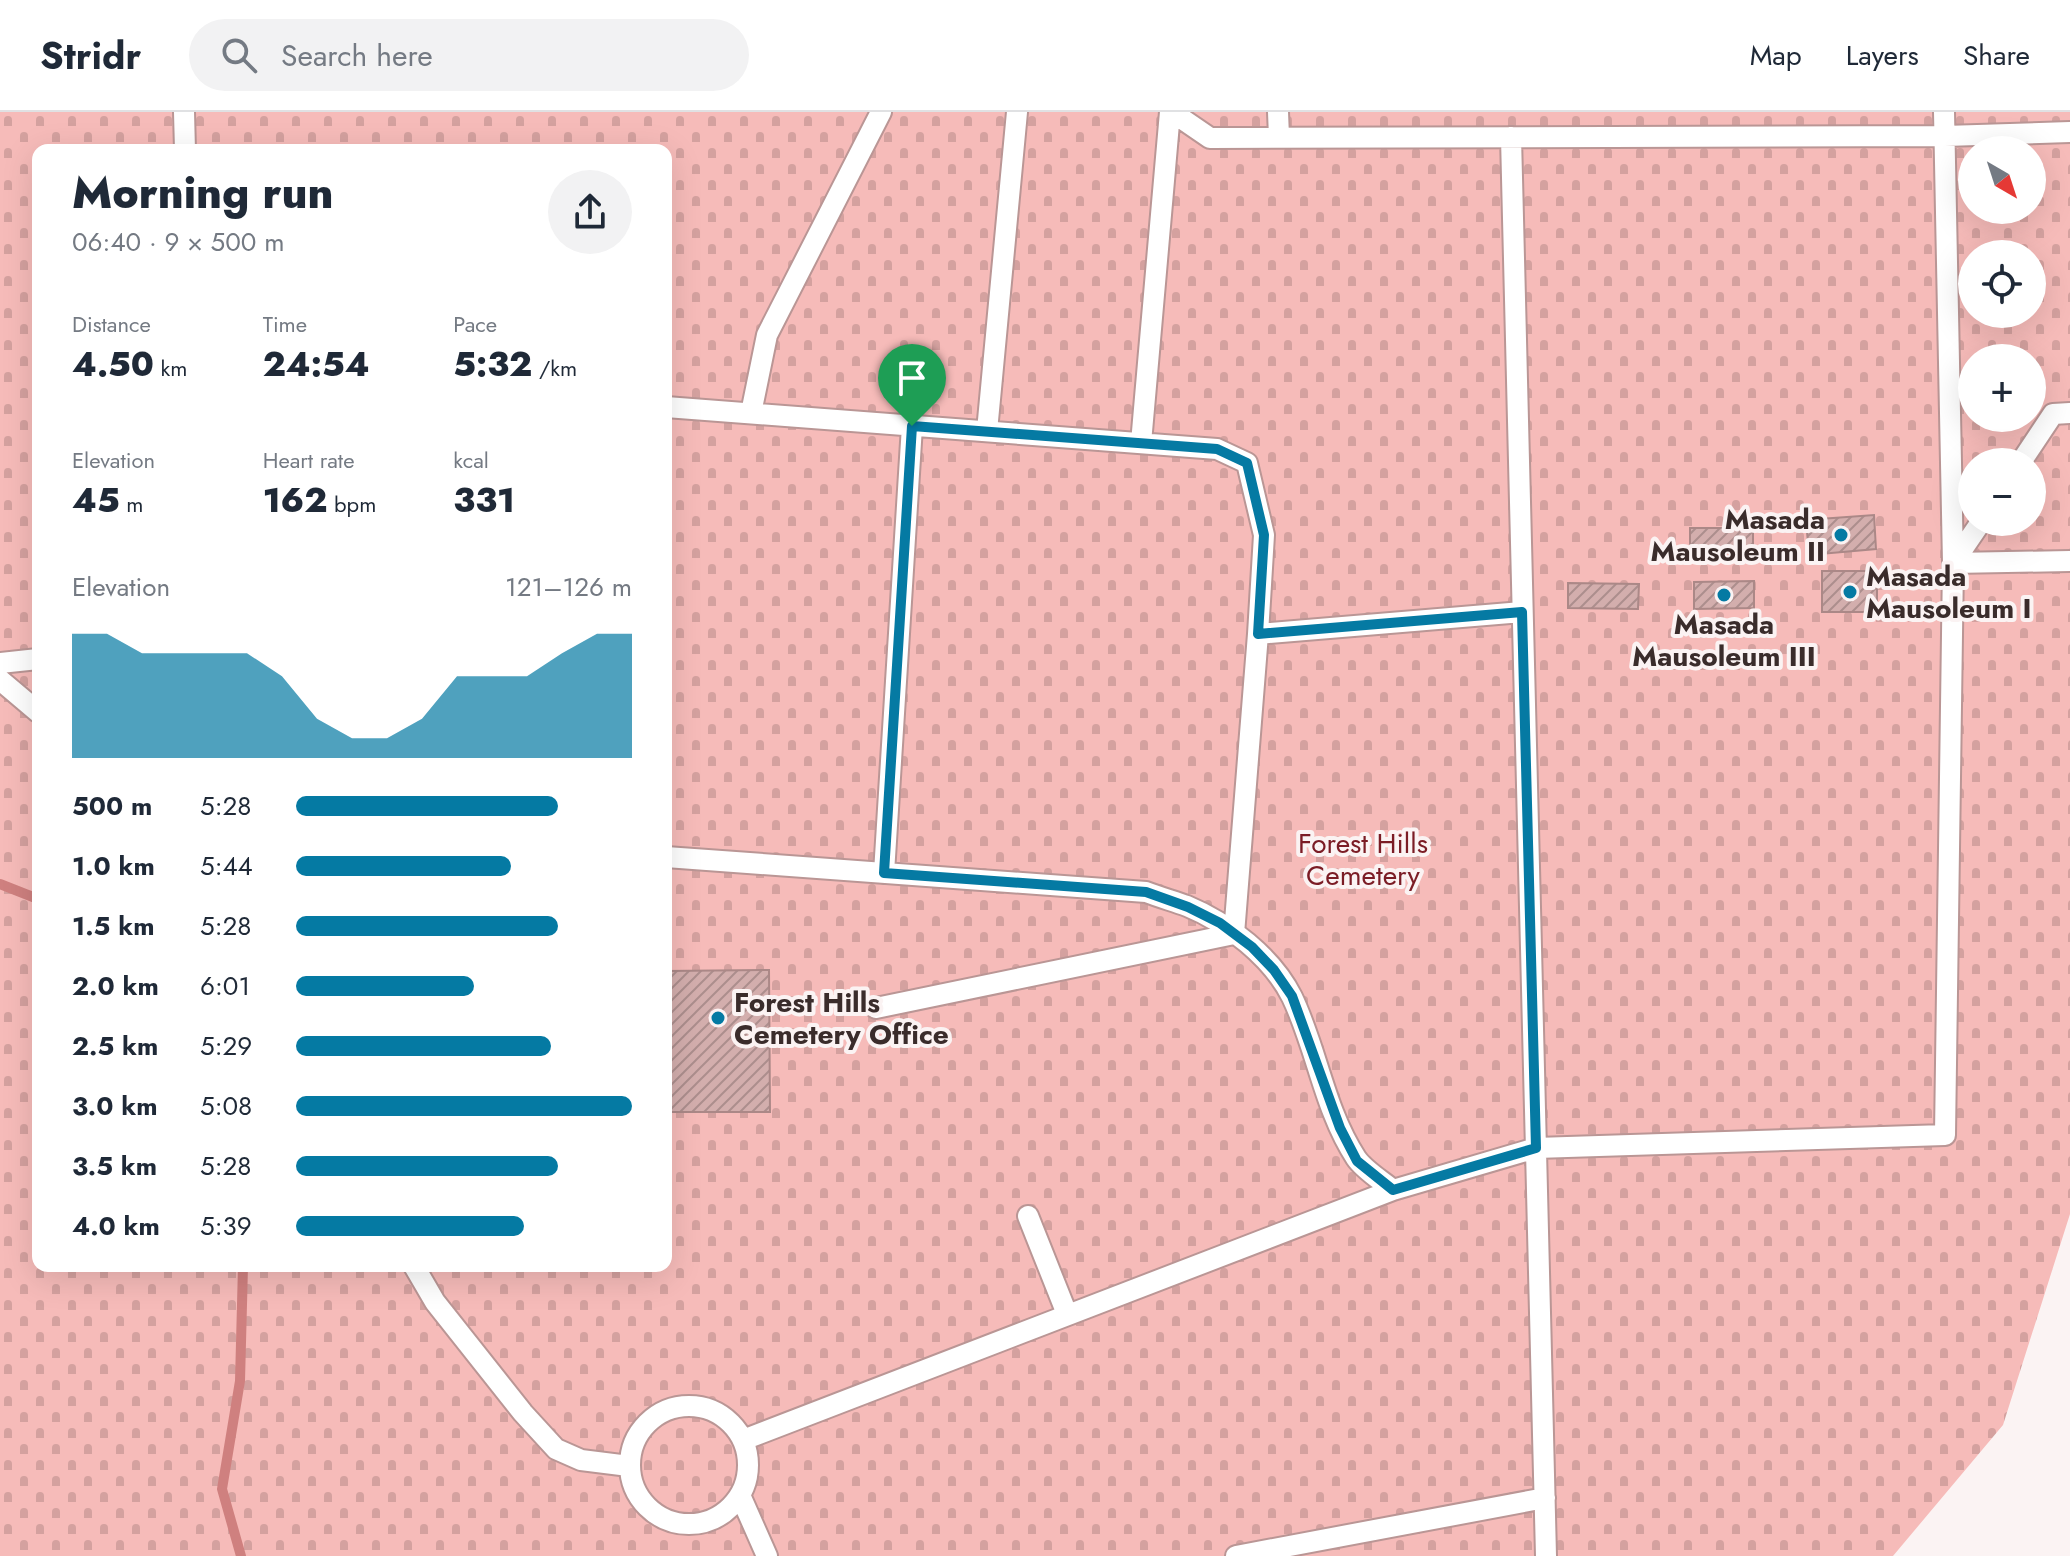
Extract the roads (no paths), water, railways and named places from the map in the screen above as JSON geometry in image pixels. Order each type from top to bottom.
[{"type":"lane","points":[[184,112],[185,144]]},
{"type":"lane","points":[[751,413],[767,335],[881,112]]},
{"type":"lane","points":[[987,431],[1017,112]]},
{"type":"lane","points":[[1141,443],[1171,112],[1210,138],[1945,136],[2070,132]]},
{"type":"lane","points":[[1278,112],[1279,137]]},
{"type":"lane","points":[[743,1440],[1393,1190],[1536,1148],[1945,1135],[1953,563],[1944,112]]},
{"type":"lane","points":[[1511,137],[1546,1556]]},
{"type":"lane","points":[[672,407],[1217,449],[1247,463],[1264,535],[1234,934]]},
{"type":"lane","points":[[2030,448],[2053,414],[2070,413]]},
{"type":"lane","points":[[884,873],[912,426]]},
{"type":"lane","points":[[1953,563],[1971,536]]},
{"type":"lane","points":[[1953,563],[2070,561]]},
{"type":"lane","points":[[1258,634],[1522,612]]},
{"type":"lane","points":[[0,663],[32,660]]},
{"type":"lane","points":[[0,680],[32,707]]},
{"type":"lane","points":[[672,857],[1146,892],[1188,907],[1220,923],[1252,947],[1274,970],[1292,996],[1340,1128],[1357,1161],[1393,1190]]},
{"type":"lane","points":[[876,1008],[1234,934]]},
{"type":"lane","points":[[1028,1216],[1067,1314]]},
{"type":"lane","points":[[418,1272],[435,1302],[523,1413],[556,1449],[581,1460],[629,1466]]},
{"type":"lane","points":[[696,1406],[715,1411],[732,1423],[743,1440],[748,1458],[747,1477],[740,1495],[728,1510],[711,1520],[693,1524],[674,1523],[656,1515],[642,1502],[633,1485],[629,1466],[632,1446],[642,1428],[657,1414],[675,1407],[696,1406]]},
{"type":"lane","points":[[740,1495],[767,1556]]},
{"type":"lane","points":[[1236,1556],[1545,1498]]},
{"type":"waterway","points":[[0,884],[32,897]]},
{"type":"waterway","points":[[241,1556],[222,1489],[240,1381],[243,1272]]},
{"type":"place","name":"Masada Mausoleum II","points":[[1841,535]]},
{"type":"place","name":"Masada Mausoleum I","points":[[1850,592]]},
{"type":"place","name":"Masada Mausoleum III","points":[[1724,595]]},
{"type":"place","name":"Forest Hills Cemetery Office","points":[[718,1018]]},
{"type":"park label","name":"Forest Hills Cemetery","points":[[1363,859]]}]
